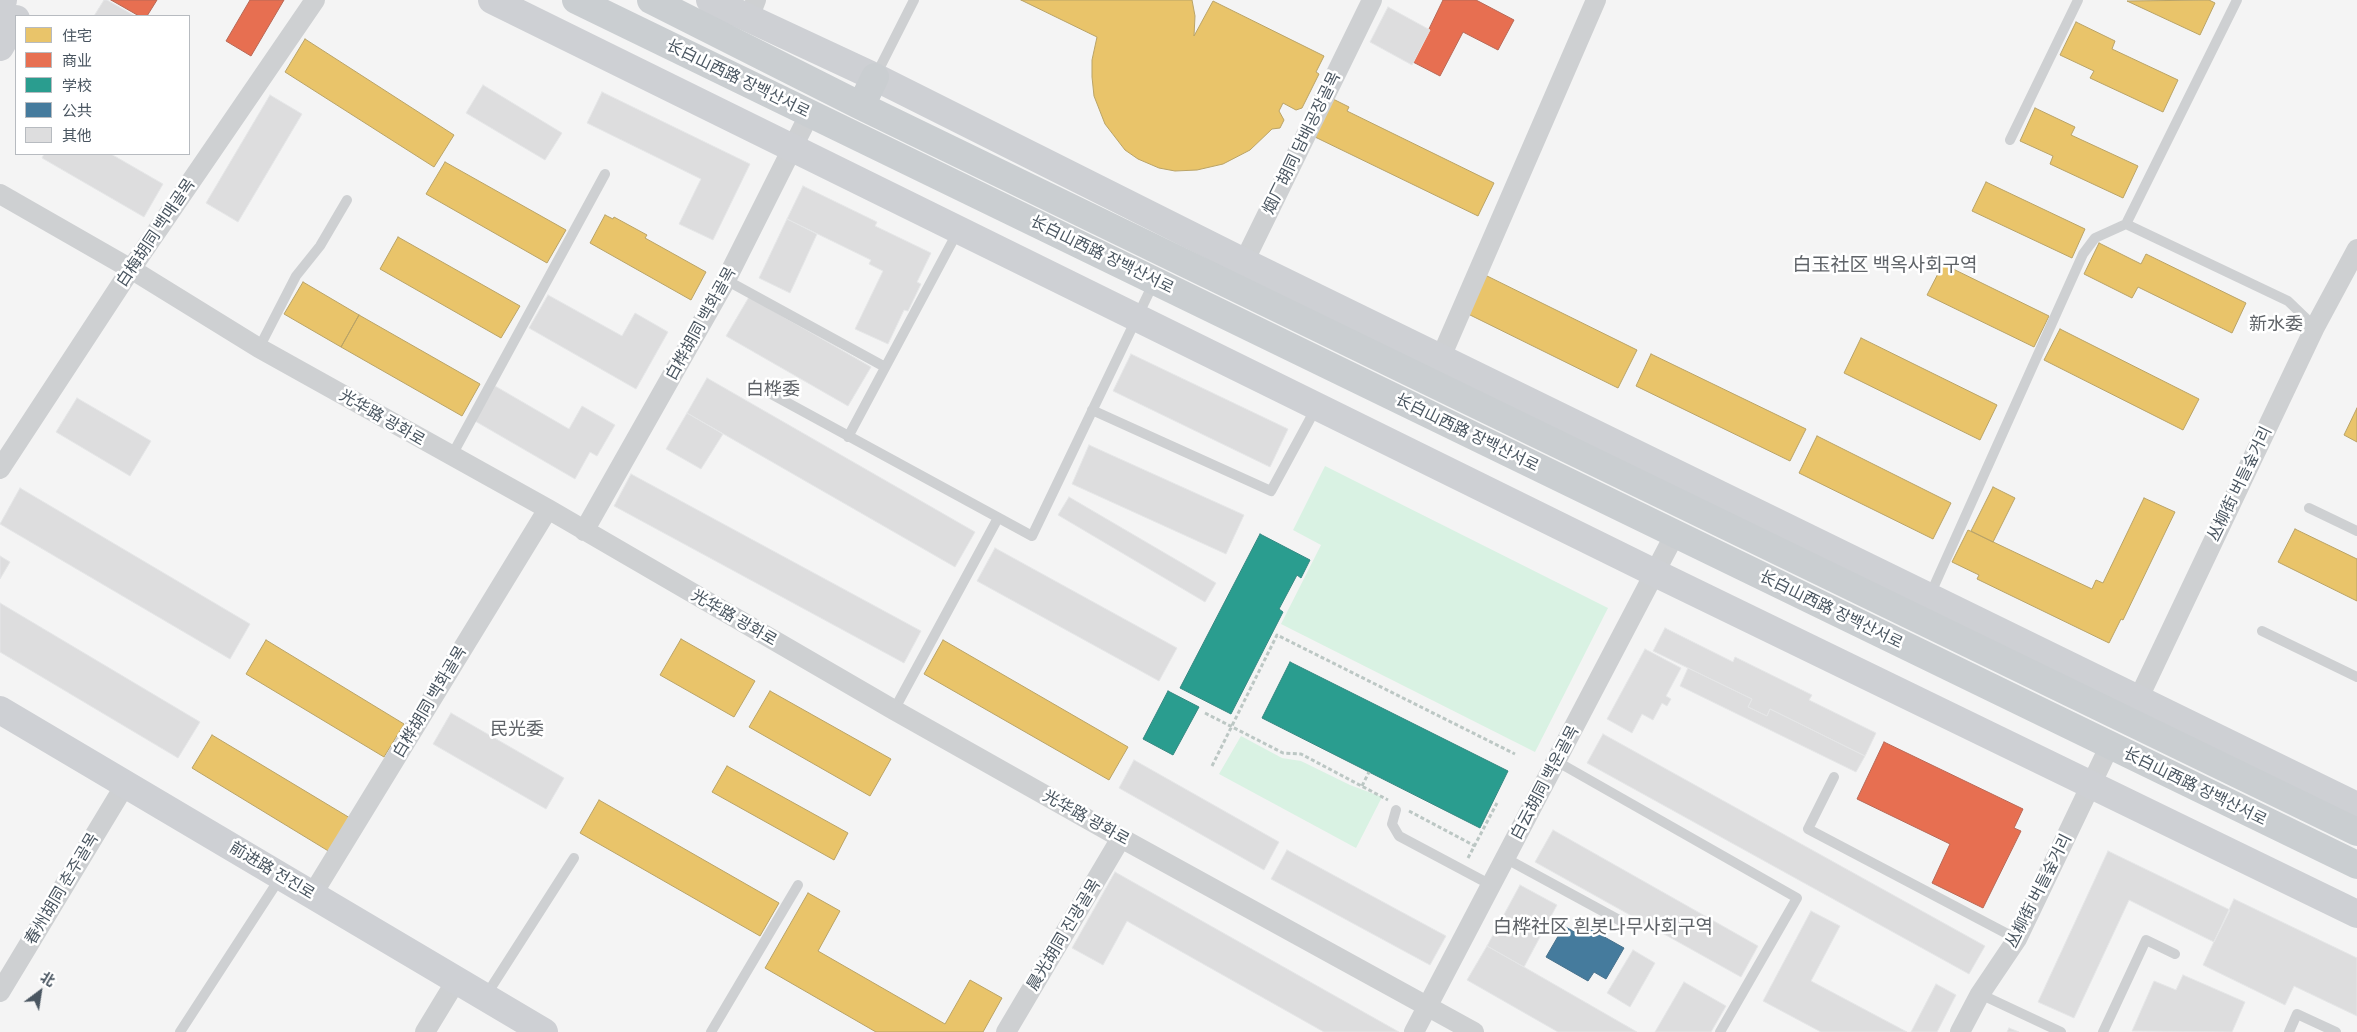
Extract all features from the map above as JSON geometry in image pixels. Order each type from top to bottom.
[{"type":"main road","name":"长白山西路 장백산서로","points":[[576,0],[2357,865]]},
{"type":"main road","name":"长白山西路 장백산서로","points":[[651,0],[861,106],[1238,274],[2133,711],[2357,832]]},
{"type":"main road","points":[[861,106],[875,77]]},
{"type":"street","points":[[0,5],[3,0]]},
{"type":"street","points":[[19,15],[27,0]]},
{"type":"street","name":"白梅胡同 백매골목","points":[[0,469],[131,269],[315,0]]},
{"type":"street","points":[[492,0],[1655,573],[2357,914]]},
{"type":"street","points":[[710,0],[752,9],[1238,274],[1441,357],[1930,595],[2133,711],[2357,806]]},
{"type":"street","name":"烟厂胡同 담배공장골목","points":[[1238,274],[1372,0]]},
{"type":"street","points":[[1441,357],[1596,0]]},
{"type":"street","points":[[0,47],[15,21]]},
{"type":"street","name":"白桦胡同 백화골목","points":[[584,531],[726,280],[810,113]]},
{"type":"street","name":"光华路 광화로","points":[[0,194],[131,269],[259,348],[451,457],[548,509],[894,710],[1121,838],[1474,1032]]},
{"type":"street","name":"丛柳街 버들숲거리","points":[[2133,711],[2315,328],[2357,249]]},
{"type":"street","name":"白桦胡同 백화골목","points":[[312,896],[548,509]]},
{"type":"street","name":"白云胡同 백운골목","points":[[1414,1032],[1676,534]]},
{"type":"street","name":"前进路 전진로","points":[[0,710],[544,1032]]},
{"type":"street","name":"丛柳街 버들숲거리","points":[[1960,1032],[1980,994],[2017,939],[2110,746]]},
{"type":"street","name":"春州胡同 춘주골목","points":[[0,992],[125,785]]},
{"type":"street","name":"晨光胡同 진광골목","points":[[1006,1032],[1121,838]]},
{"type":"street","points":[[425,1032],[456,981]]},
{"type":"lane","points":[[875,77],[914,0]]},
{"type":"lane","points":[[2010,140],[2078,0]]},
{"type":"lane","points":[[1930,595],[2083,254],[2095,238],[2126,224],[2237,0]]},
{"type":"lane","points":[[451,457],[605,174]]},
{"type":"lane","points":[[259,348],[296,276],[320,246],[347,200]]},
{"type":"lane","points":[[2126,224],[2288,301],[2315,328]]},
{"type":"lane","points":[[848,437],[959,230]]},
{"type":"lane","points":[[726,280],[885,367]]},
{"type":"lane","points":[[764,390],[1032,536],[1154,281]]},
{"type":"lane","points":[[1092,410],[1271,491],[1317,406]]},
{"type":"lane","points":[[2309,508],[2357,531]]},
{"type":"lane","points":[[894,710],[998,518]]},
{"type":"lane","points":[[2262,631],[2357,677]]},
{"type":"lane","points":[[1556,761],[1797,898],[1720,1032]]},
{"type":"lane","points":[[1834,777],[1808,829],[2017,939]]},
{"type":"lane","points":[[1399,808],[1392,824],[1399,836],[1491,885]]},
{"type":"lane","points":[[485,998],[574,858]]},
{"type":"lane","points":[[1505,858],[1619,920]]},
{"type":"lane","points":[[180,1032],[281,877]]},
{"type":"lane","points":[[711,1032],[798,885]]},
{"type":"lane","points":[[2103,1032],[2146,940],[2176,954]]},
{"type":"lane","points":[[1980,994],[2061,1032]]},
{"type":"lane","points":[[2288,1032],[2297,1014],[2336,1032]]},
{"type":"path","points":[[1212,766],[1278,635],[1515,754]]},
{"type":"path","points":[[1204,713],[1283,752],[1301,754],[1399,808],[1475,846]]},
{"type":"path","points":[[1362,786],[1369,772]]},
{"type":"path","points":[[1462,870],[1497,804]]},
{"type":"green space","points":[[1325,466],[1608,608],[1535,752],[1281,624],[1321,545],[1293,530]]},
{"type":"green space","points":[[1241,736],[1282,758],[1301,761],[1350,785],[1382,797],[1356,848],[1219,774]]},
{"type":"building: 住宅","points":[[1021,0],[1192,0],[1195,16],[1194,36],[1213,1],[1324,56],[1316,72],[1319,74],[1302,108],[1296,110],[1283,103],[1279,111],[1284,120],[1280,128],[1272,129],[1250,150],[1223,164],[1197,170],[1175,171],[1159,168],[1138,159],[1125,150],[1105,124],[1094,96],[1092,77],[1092,60],[1097,37]]},
{"type":"building: 住宅","points":[[2209,0],[2215,3],[2200,35],[2127,1]]},
{"type":"building: 住宅","points":[[2076,22],[2115,41],[2112,49],[2178,80],[2163,112],[2090,78],[2094,71],[2060,55]]},
{"type":"building: 住宅","points":[[305,39],[454,135],[434,167],[285,72]]},
{"type":"building: 住宅","points":[[1333,99],[1349,107],[1347,111],[1494,183],[1478,216],[1315,137]]},
{"type":"building: 住宅","points":[[2035,108],[2075,127],[2071,135],[2138,166],[2123,198],[2050,164],[2053,156],[2020,141]]},
{"type":"building: 住宅","points":[[445,162],[566,230],[547,263],[426,194]]},
{"type":"building: 住宅","points":[[1986,182],[2085,229],[2072,258],[1972,211]]},
{"type":"building: 住宅","points":[[605,215],[613,219],[614,217],[647,235],[645,238],[706,272],[691,300],[590,243]]},
{"type":"building: 住宅","points":[[398,237],[520,306],[501,338],[380,269]]},
{"type":"building: 住宅","points":[[2099,243],[2141,264],[2146,254],[2246,303],[2232,333],[2138,287],[2132,298],[2084,274]]},
{"type":"building: 住宅","points":[[1943,264],[2049,316],[2034,347],[1927,295]]},
{"type":"building: 住宅","points":[[1483,274],[1637,350],[1618,388],[1464,312]]},
{"type":"building: 住宅","points":[[303,282],[359,315],[341,347],[284,314]]},
{"type":"building: 住宅","points":[[359,315],[480,384],[462,416],[341,347]]},
{"type":"building: 住宅","points":[[2060,329],[2199,399],[2183,430],[2044,360]]},
{"type":"building: 住宅","points":[[1861,338],[1997,405],[1980,440],[1844,373]]},
{"type":"building: 住宅","points":[[1651,354],[1806,429],[1790,461],[1636,386]]},
{"type":"building: 住宅","points":[[2357,408],[2357,442],[2344,435]]},
{"type":"building: 住宅","points":[[1817,436],[1951,503],[1933,539],[1799,473]]},
{"type":"building: 住宅","points":[[1993,487],[2015,498],[1993,542],[1971,531]]},
{"type":"building: 住宅","points":[[2144,498],[2175,512],[2123,620],[2121,619],[2109,643],[1977,579],[1979,575],[1952,562],[1968,530],[2092,589],[2096,580],[2103,583]]},
{"type":"building: 住宅","points":[[2295,529],[2357,559],[2357,601],[2278,562]]},
{"type":"building: 住宅","points":[[681,639],[755,681],[734,717],[660,675]]},
{"type":"building: 住宅","points":[[266,640],[404,724],[384,757],[246,674]]},
{"type":"building: 住宅","points":[[943,640],[1128,747],[1109,780],[924,674]]},
{"type":"building: 住宅","points":[[770,691],[891,759],[870,796],[749,727]]},
{"type":"building: 住宅","points":[[212,735],[350,818],[330,852],[192,768]]},
{"type":"building: 住宅","points":[[727,766],[848,833],[834,860],[712,792]]},
{"type":"building: 住宅","points":[[599,800],[779,903],[760,936],[580,833]]},
{"type":"building: 住宅","points":[[808,893],[840,911],[818,951],[945,1024],[970,980],[1002,998],[983,1032],[876,1032],[765,968]]},
{"type":"building: 商业","points":[[111,0],[157,0],[148,15],[137,15]]},
{"type":"building: 商业","points":[[250,0],[284,0],[251,56],[226,41]]},
{"type":"building: 商业","points":[[1443,0],[1476,0],[1514,20],[1498,50],[1463,32],[1440,76],[1413,62]]},
{"type":"building: 商业","points":[[1884,742],[2023,809],[2014,828],[2021,831],[1983,908],[1932,883],[1950,844],[1857,799]]},
{"type":"building: 学校","points":[[1260,534],[1310,560],[1301,578],[1297,575],[1279,609],[1283,612],[1231,714],[1180,688]]},
{"type":"building: 学校","points":[[1290,662],[1508,771],[1480,828],[1262,718]]},
{"type":"building: 学校","points":[[1168,691],[1199,707],[1173,755],[1143,739]]},
{"type":"building: 公共","points":[[1583,925],[1624,948],[1606,979],[1594,972],[1588,981],[1546,957],[1564,926],[1578,934]]},
{"type":"building: 其他","points":[[104,0],[107,0],[133,15],[95,15]]},
{"type":"building: 其他","points":[[1388,7],[1430,30],[1412,65],[1370,42]]},
{"type":"building: 其他","points":[[483,85],[562,133],[545,160],[466,113]]},
{"type":"building: 其他","points":[[602,92],[750,164],[713,240],[679,224],[701,179],[587,123]]},
{"type":"building: 其他","points":[[270,95],[302,114],[238,222],[206,203]]},
{"type":"building: 其他","points":[[44,155],[113,155],[163,184],[144,217],[42,158]]},
{"type":"building: 其他","points":[[803,186],[877,222],[875,226],[931,253],[917,282],[921,284],[908,311],[904,310],[888,344],[855,329],[883,271],[869,264],[871,260],[787,219]]},
{"type":"building: 其他","points":[[787,219],[817,234],[790,293],[759,278]]},
{"type":"building: 其他","points":[[548,295],[622,336],[635,313],[668,332],[636,389],[529,328]]},
{"type":"building: 其他","points":[[749,297],[871,367],[848,406],[726,336]]},
{"type":"building: 其他","points":[[1131,354],[1288,429],[1270,467],[1113,391]]},
{"type":"building: 其他","points":[[707,378],[975,532],[955,567],[687,413]]},
{"type":"building: 其他","points":[[495,386],[569,429],[582,406],[615,425],[597,456],[590,452],[575,479],[475,421]]},
{"type":"building: 其他","points":[[77,398],[151,441],[130,476],[56,432]]},
{"type":"building: 其他","points":[[687,413],[723,434],[701,469],[666,449]]},
{"type":"building: 其他","points":[[1089,445],[1244,515],[1226,554],[1072,484]]},
{"type":"building: 其他","points":[[631,474],[921,631],[904,663],[614,506]]},
{"type":"building: 其他","points":[[20,488],[250,624],[230,659],[0,524]]},
{"type":"building: 其他","points":[[1069,497],[1216,583],[1205,602],[1058,515]]},
{"type":"building: 其他","points":[[995,548],[1177,648],[1159,681],[977,581]]},
{"type":"building: 其他","points":[[0,556],[10,562],[0,579]]},
{"type":"building: 其他","points":[[0,603],[200,722],[178,758],[0,652]]},
{"type":"building: 其他","points":[[1665,628],[1733,662],[1735,657],[1812,695],[1809,700],[1876,733],[1865,756],[1770,709],[1767,716],[1748,707],[1752,699],[1653,651]]},
{"type":"building: 其他","points":[[1645,649],[1681,668],[1666,696],[1671,699],[1667,706],[1662,703],[1653,720],[1642,714],[1632,733],[1607,719]]},
{"type":"building: 其他","points":[[1688,668],[1752,699],[1748,707],[1767,716],[1770,709],[1865,756],[1856,772],[1680,686]]},
{"type":"building: 其他","points":[[451,713],[564,778],[546,809],[433,744]]},
{"type":"building: 其他","points":[[1603,734],[1985,946],[1969,974],[1587,763]]},
{"type":"building: 其他","points":[[1134,760],[1279,842],[1264,870],[1119,788]]},
{"type":"building: 其他","points":[[1553,830],[1758,946],[1741,977],[1535,862]]},
{"type":"building: 其他","points":[[1287,850],[1446,936],[1430,965],[1271,879]]},
{"type":"building: 其他","points":[[2108,851],[2230,910],[2214,942],[2129,900],[2074,1018],[2038,1002]]},
{"type":"building: 其他","points":[[1115,872],[1399,1032],[1324,1032],[1127,921],[1103,965],[1072,948]]},
{"type":"building: 其他","points":[[1520,885],[1557,905],[1524,967],[1487,946]]},
{"type":"building: 其他","points":[[2234,899],[2357,958],[2357,1016],[2294,986],[2285,1005],[2203,965]]},
{"type":"building: 其他","points":[[1811,911],[1840,926],[1811,981],[1907,1032],[1821,1032],[1763,1001]]},
{"type":"building: 其他","points":[[1487,946],[1637,1032],[1558,1032],[1467,980]]},
{"type":"building: 其他","points":[[1633,950],[1655,963],[1630,1007],[1607,993]]},
{"type":"building: 其他","points":[[2183,975],[2245,1002],[2232,1032],[2132,1031],[2154,981],[2176,990]]},
{"type":"building: 其他","points":[[1684,982],[1726,1006],[1711,1032],[1655,1032]]},
{"type":"building: 其他","points":[[1936,984],[1956,995],[1937,1032],[1911,1032]]},
{"type":"building: 其他","points":[[2009,1028],[2019,1032],[2007,1032]]},
{"type":"district","name":"白玉社区 백옥사회구역","points":[[1885,265]]},
{"type":"district","name":"新水委","points":[[2276,325]]},
{"type":"district","name":"白桦委","points":[[773,390]]},
{"type":"district","name":"民光委","points":[[517,730]]},
{"type":"district","name":"白桦社区 흰봇나무사회구역","points":[[1603,927]]}]
